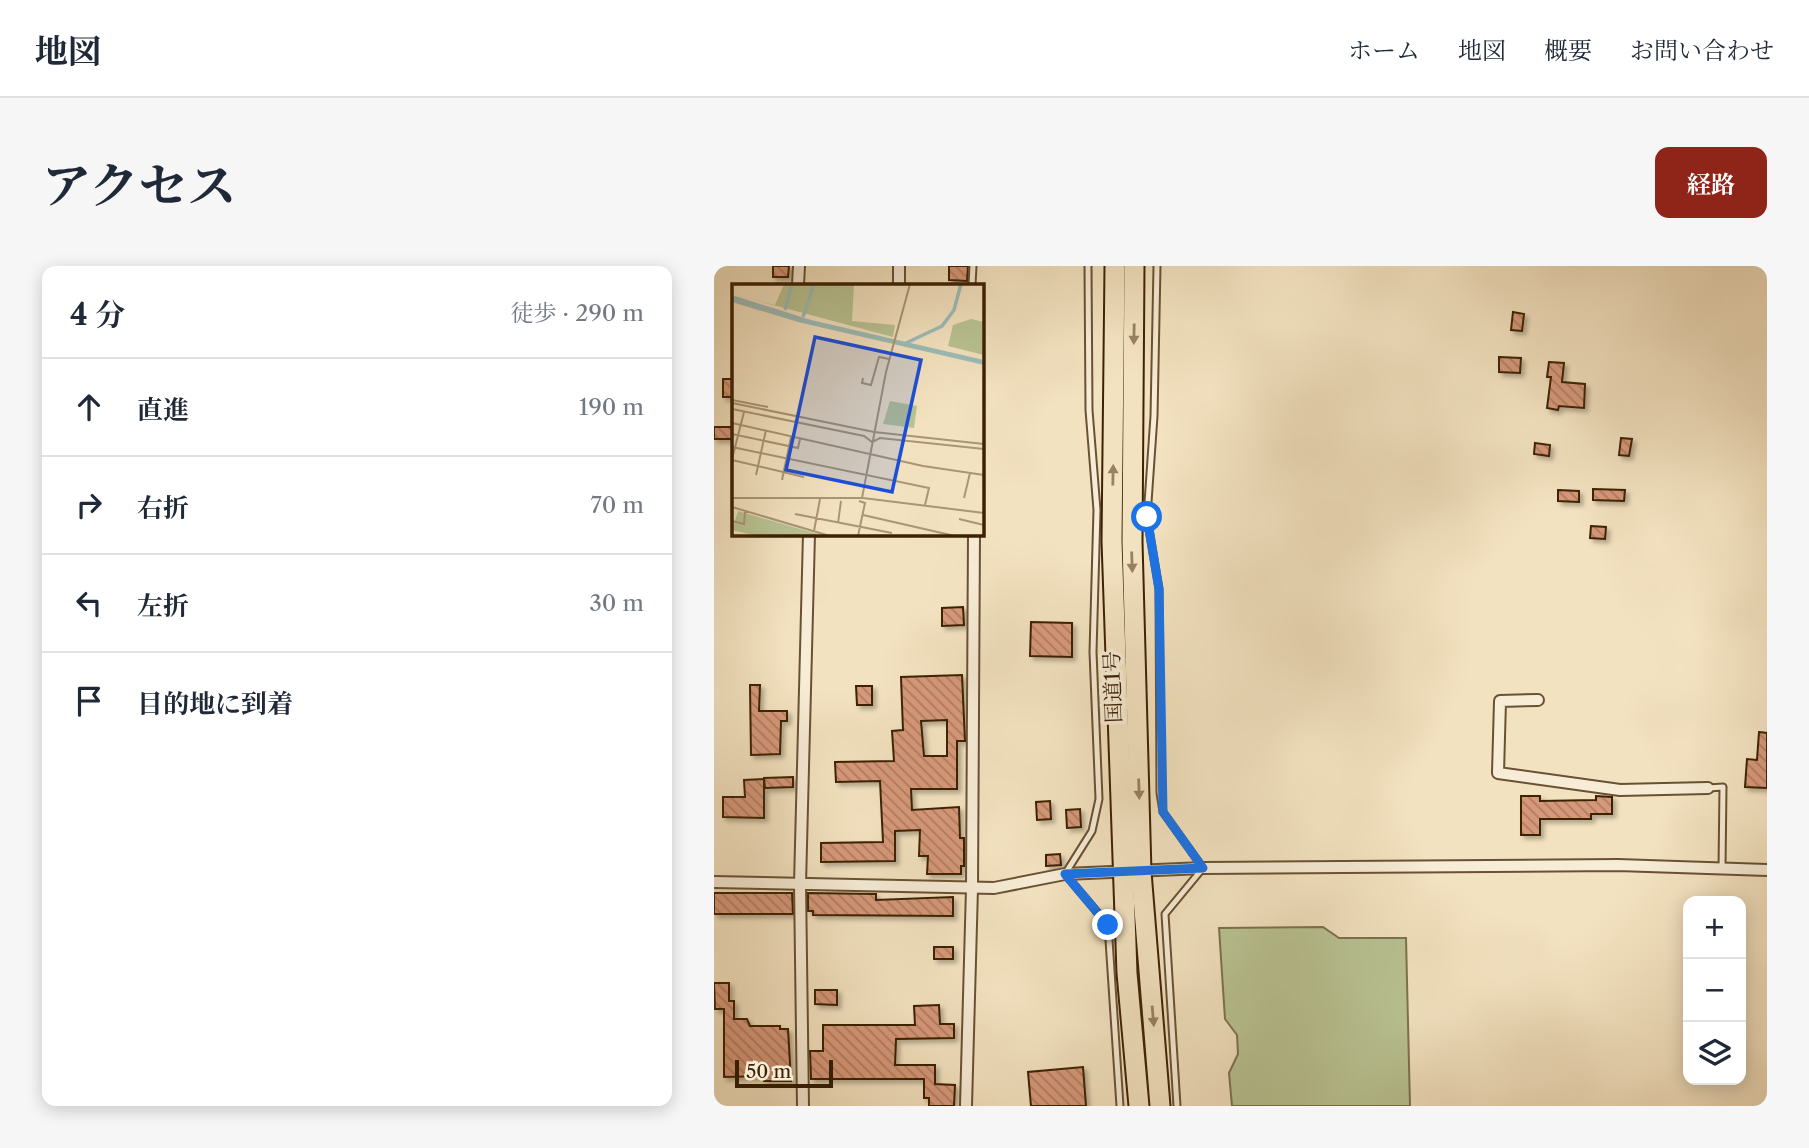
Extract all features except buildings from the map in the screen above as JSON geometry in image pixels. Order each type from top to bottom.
[{"type":"highway","name":"国道1号","points":[[1115,266],[1112,541],[1132,871],[1160,1106]]},
{"type":"highway","name":"国道1号","points":[[1134,266],[1132,871],[1127,973],[1139,1106]]},
{"type":"street","points":[[799,266],[799,284]]},
{"type":"street","points":[[899,266],[899,284]]},
{"type":"street","points":[[803,1106],[800,884],[809,536]]},
{"type":"street","points":[[966,1106],[972,888],[974,536]]},
{"type":"street","points":[[1538,700],[1500,701],[1498,773],[1620,790],[1708,788]]},
{"type":"street","points":[[714,882],[994,888],[1065,874],[1203,868],[1618,865],[1767,870]]},
{"type":"lane","points":[[972,284],[973,266]]},
{"type":"lane","points":[[1088,266],[1089,410],[1097,510],[1093,652],[1099,799],[1092,831],[1065,874],[1108,925],[1120,1106]]},
{"type":"lane","points":[[1157,266],[1154,416],[1147,517],[1159,589],[1160,793],[1163,812],[1203,868],[1165,914],[1177,1106]]},
{"type":"lane","points":[[1708,788],[1724,787],[1722,868]]},
{"type":"green space","points":[[1323,927],[1339,938],[1406,938],[1410,1106],[1232,1106],[1229,1073],[1238,1054],[1237,1035],[1225,1019],[1219,928]]},
{"type":"route","points":[[1108,925],[1065,874],[1203,868],[1163,812],[1160,793],[1159,589],[1147,517]]}]
